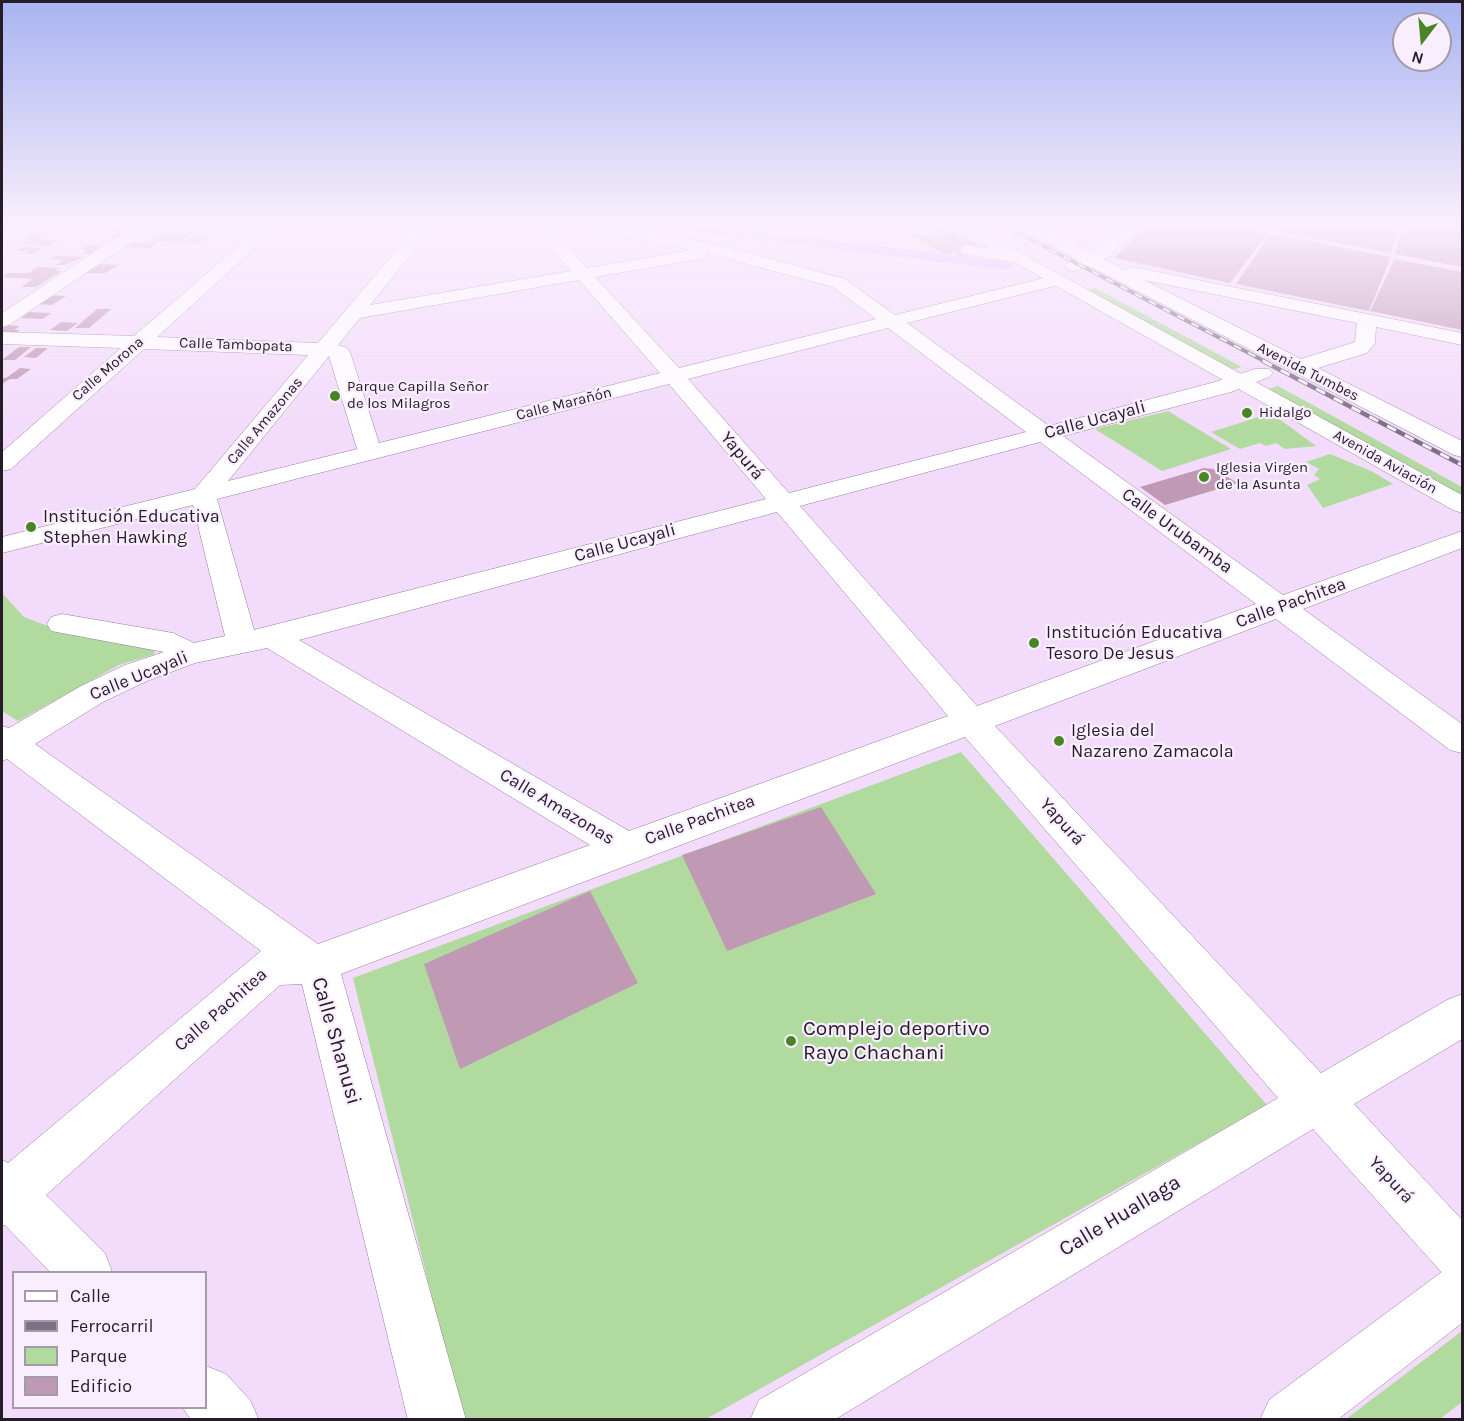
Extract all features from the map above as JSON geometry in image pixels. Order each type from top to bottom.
[{"type":"street","points":[[2,321],[44,293]]},
{"type":"street","name":"Calle Morona","points":[[2,464],[195,293]]},
{"type":"street","name":"Calle Amazonas","points":[[203,495],[372,293]]},
{"type":"street","points":[[356,313],[474,293]]},
{"type":"street","name":"Yapurá","points":[[600,293],[674,375],[970,720],[1295,1082],[1317,1099],[1462,1257]]},
{"type":"street","name":"Calle Urubamba","points":[[853,293],[1462,741]]},
{"type":"street","name":"Calle Marañón","points":[[2,545],[892,321],[992,293]]},
{"type":"street","name":"Avenida Aviación","points":[[1097,293],[1250,376],[1462,482]]},
{"type":"street","name":"Avenida Aviación","points":[[1125,293],[1250,376],[1462,505]]},
{"type":"street","name":"Avenida Tumbes","points":[[1155,293],[1462,450]]},
{"type":"street","points":[[1245,293],[1462,339]]},
{"type":"street","points":[[1299,367],[1360,349],[1365,343],[1367,319]]},
{"type":"street","name":"Calle Tambopata","points":[[2,338],[326,349]]},
{"type":"street","points":[[326,349],[340,352],[370,453]]},
{"type":"street","name":"Calle Ucayali","points":[[4,744],[92,694],[136,673],[189,654],[257,640],[1223,387],[1250,376]]},
{"type":"street","points":[[203,495],[257,640]]},
{"type":"street","name":"Calle Pachitea","points":[[4,1194],[271,966],[313,965],[1462,539]]},
{"type":"street","points":[[62,624],[173,643],[189,654]]},
{"type":"street","name":"Calle Amazonas","points":[[257,640],[626,848]]},
{"type":"street","name":"Calle Shanusi","points":[[4,744],[313,965],[322,978],[437,1419]]},
{"type":"street","name":"Calle Huallaga","points":[[779,1419],[1462,1015]]},
{"type":"street","points":[[4,1194],[85,1271]]},
{"type":"street","points":[[1289,1419],[1462,1290]]},
{"type":"street","points":[[207,1395],[230,1419]]},
{"type":"green space","points":[[1091,293],[1105,293],[1242,367],[1230,370]]},
{"type":"green space","points":[[1278,386],[1462,487],[1462,500],[1265,390]]},
{"type":"green space","points":[[1168,411],[1231,449],[1162,471],[1095,429]]},
{"type":"green space","points":[[1271,413],[1316,446],[1285,449],[1276,443],[1266,446],[1260,443],[1240,449],[1211,432]]},
{"type":"green space","points":[[1330,454],[1371,471],[1393,484],[1323,508],[1307,485],[1320,479],[1314,475],[1319,469],[1306,462]]},
{"type":"green space","points":[[2,593],[24,617],[61,631],[153,647],[155,654],[119,665],[18,721],[2,711]]},
{"type":"green space","name":"Complejo deportivo Rayo Chachani","points":[[961,752],[1267,1105],[706,1419],[462,1419],[353,978]]},
{"type":"green space","points":[[1462,1331],[1462,1402],[1440,1419],[1346,1419]]},
{"type":"building","points":[[1282,293],[1376,293],[1369,311]]},
{"type":"building","points":[[1379,293],[1462,293],[1462,330],[1370,311]]},
{"type":"building","points":[[50,295],[66,296],[52,305],[36,304]]},
{"type":"building","points":[[97,309],[111,309],[89,328],[75,328]]},
{"type":"building","points":[[29,312],[51,313],[43,319],[21,318]]},
{"type":"building","points":[[61,322],[78,323],[67,331],[50,330]]},
{"type":"building","points":[[6,325],[20,326],[14,330],[20,330],[14,334],[2,334],[2,328]]},
{"type":"building","points":[[19,347],[31,347],[15,360],[2,360]]},
{"type":"building","points":[[36,348],[48,348],[36,358],[24,357]]},
{"type":"building","points":[[20,368],[31,369],[17,379],[10,379],[2,384],[2,378],[6,378]]},
{"type":"building","points":[[1204,468],[1213,469],[1238,483],[1165,505],[1140,487]]},
{"type":"building","points":[[821,807],[876,894],[727,951],[682,855]]},
{"type":"building","points":[[590,891],[638,983],[460,1069],[424,964]]},
{"type":"railway","points":[[1134,293],[1266,362]]},
{"type":"railway","points":[[1263,361],[1462,465]]},
{"type":"place","name":"Parque Capilla Señor de los Milagros","points":[[335,396]]},
{"type":"place","name":"Hidalgo","points":[[1247,413]]},
{"type":"place","name":"Iglesia Virgen de la Asunta","points":[[1204,477]]},
{"type":"place","name":"Institución Educativa Stephen Hawking","points":[[31,527]]},
{"type":"place","name":"Institución Educativa Tesoro De Jesus","points":[[1034,643]]},
{"type":"place","name":"Iglesia del Nazareno Zamacola","points":[[1059,741]]},
{"type":"place","name":"Complejo deportivo Rayo Chachani","points":[[791,1041]]}]
